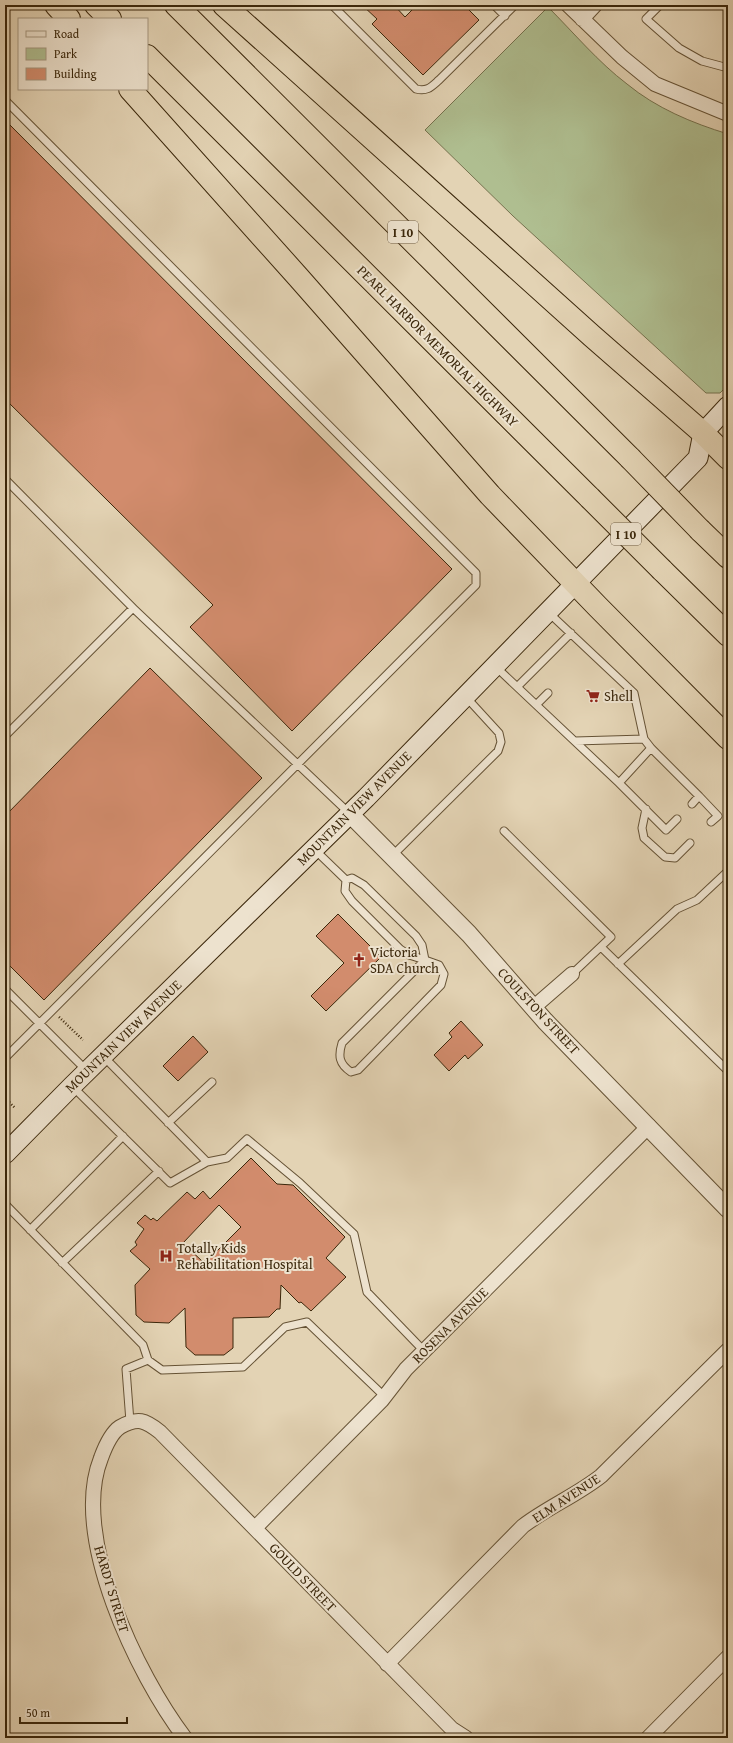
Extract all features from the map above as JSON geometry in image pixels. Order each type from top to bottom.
[{"type":"highway","points":[[56,5],[68,18]]},
{"type":"highway","points":[[96,5],[109,18]]},
{"type":"highway","name":"I 10","points":[[176,5],[728,557]]},
{"type":"highway","points":[[224,5],[592,336],[726,453]]},
{"type":"highway","name":"PEARL HARBOR MEMORIAL HIGHWAY","points":[[148,57],[728,635]]},
{"type":"highway","points":[[131,90],[490,495],[574,583],[728,738]]},
{"type":"main road","points":[[726,453],[698,458],[703,433],[728,406]]},
{"type":"main road","name":"MOUNTAIN VIEW AVENUE","points":[[5,1154],[102,1056],[350,814],[464,695],[698,458]]},
{"type":"street","points":[[568,5],[622,57],[655,84],[728,114]]},
{"type":"street","points":[[582,19],[595,5]]},
{"type":"street","name":"COULSTON STREET","points":[[350,814],[469,934],[534,1007],[649,1126],[725,1201]]},
{"type":"street","points":[[534,1007],[572,974]]},
{"type":"street","name":"ROSENA AVENUE","points":[[255,1528],[385,1397],[406,1369],[649,1126]]},
{"type":"street","name":"ELM AVENUE","points":[[387,1664],[524,1526],[538,1514],[583,1490],[602,1476],[728,1350]]},
{"type":"street","name":"GOULD STREET","points":[[134,1421],[149,1423],[160,1432],[452,1729],[466,1738]]},
{"type":"street","name":"HARDT STREET","points":[[134,1421],[117,1429],[112,1436],[95,1472],[93,1504],[96,1536],[103,1568],[127,1639],[141,1670],[160,1702],[185,1738]]},
{"type":"street","points":[[648,1738],[728,1657]]},
{"type":"lane","points":[[332,5],[416,89],[423,91],[428,90],[439,80],[515,5]]},
{"type":"lane","points":[[494,5],[504,16]]},
{"type":"lane","points":[[660,5],[646,19],[685,51],[702,61],[728,68]]},
{"type":"lane","points":[[5,100],[476,572],[476,584],[5,1058]]},
{"type":"lane","points":[[5,479],[133,608],[350,814]]},
{"type":"lane","points":[[5,736],[133,608]]},
{"type":"lane","points":[[547,611],[634,693],[644,740],[718,816],[711,822]]},
{"type":"lane","points":[[518,686],[571,633]]},
{"type":"lane","points":[[584,656],[590,650]]},
{"type":"lane","points":[[494,665],[518,686],[666,830],[676,819]]},
{"type":"lane","points":[[536,704],[548,693]]},
{"type":"lane","points":[[392,856],[498,751],[501,742],[499,733],[464,695]]},
{"type":"lane","points":[[575,741],[644,740]]},
{"type":"lane","points":[[619,783],[651,748]]},
{"type":"lane","points":[[692,804],[699,796]]},
{"type":"lane","points":[[646,809],[642,828],[644,838],[665,857],[675,858],[690,843]]},
{"type":"lane","points":[[504,831],[611,937],[572,974]]},
{"type":"lane","points":[[314,849],[346,880]]},
{"type":"lane","points":[[618,964],[677,909],[697,900],[728,871]]},
{"type":"lane","points":[[346,880],[352,878],[359,881],[416,936],[422,945],[425,960]]},
{"type":"lane","points":[[346,880],[345,891],[352,901],[400,949],[439,965],[444,974],[441,985],[358,1070],[351,1072],[343,1067],[339,1059],[342,1043],[425,960]]},
{"type":"lane","points":[[600,947],[728,1071]]},
{"type":"lane","points":[[5,989],[87,1071]]},
{"type":"lane","points":[[102,1056],[207,1162]]},
{"type":"lane","points":[[168,1123],[212,1082]]},
{"type":"lane","points":[[72,1086],[170,1183],[207,1162],[227,1158],[247,1139],[300,1183],[354,1234],[367,1292],[424,1351]]},
{"type":"lane","points":[[30,1230],[123,1136]]},
{"type":"lane","points":[[62,1264],[159,1171]]},
{"type":"lane","points":[[5,1204],[62,1264],[143,1345],[148,1360],[162,1370],[242,1367],[285,1327],[307,1322],[385,1397]]},
{"type":"lane","points":[[134,1421],[126,1369],[148,1360]]},
{"type":"path","points":[[52,1010],[83,1040]]},
{"type":"path","points":[[5,1098],[15,1108]]},
{"type":"green space","points":[[548,7],[586,47],[638,93],[688,120],[728,134],[728,385],[720,393],[706,393],[513,216],[425,130]]},
{"type":"building","points":[[362,5],[394,5],[405,17],[417,5],[464,5],[479,20],[423,75],[372,24],[377,19]]},
{"type":"building","points":[[5,120],[452,569],[292,731],[190,627],[213,605],[5,399]]},
{"type":"building","points":[[150,668],[262,778],[44,1000],[5,961],[5,816]]},
{"type":"building","name":"Victoria SDA Church","points":[[338,914],[381,957],[326,1011],[311,996],[344,963],[316,936]]},
{"type":"building","points":[[461,1021],[483,1045],[468,1059],[465,1055],[449,1071],[434,1055],[452,1037],[449,1033]]},
{"type":"building","points":[[193,1036],[208,1052],[178,1081],[163,1066]]},
{"type":"building","name":"Totally Kids Rehabilitation Hospital","points":[[251,1158],[277,1184],[293,1185],[345,1237],[326,1258],[346,1277],[311,1311],[301,1302],[299,1303],[281,1285],[280,1309],[277,1309],[269,1317],[233,1318],[233,1348],[224,1355],[195,1355],[186,1347],[185,1308],[169,1323],[144,1322],[136,1315],[135,1285],[150,1269],[130,1251],[137,1245],[135,1242],[144,1229],[137,1223],[145,1215],[151,1220],[153,1218],[157,1221],[187,1192],[195,1199],[203,1191],[210,1199]],"holes":[[[219,1205],[241,1227],[214,1254],[213,1252],[203,1262],[183,1243]]]},
{"type":"place","name":"Shell","points":[[593,696]]},
{"type":"place","name":"Victoria SDA Church","points":[[359,960]]},
{"type":"place","name":"Totally Kids Rehabilitation Hospital","points":[[166,1256]]}]
